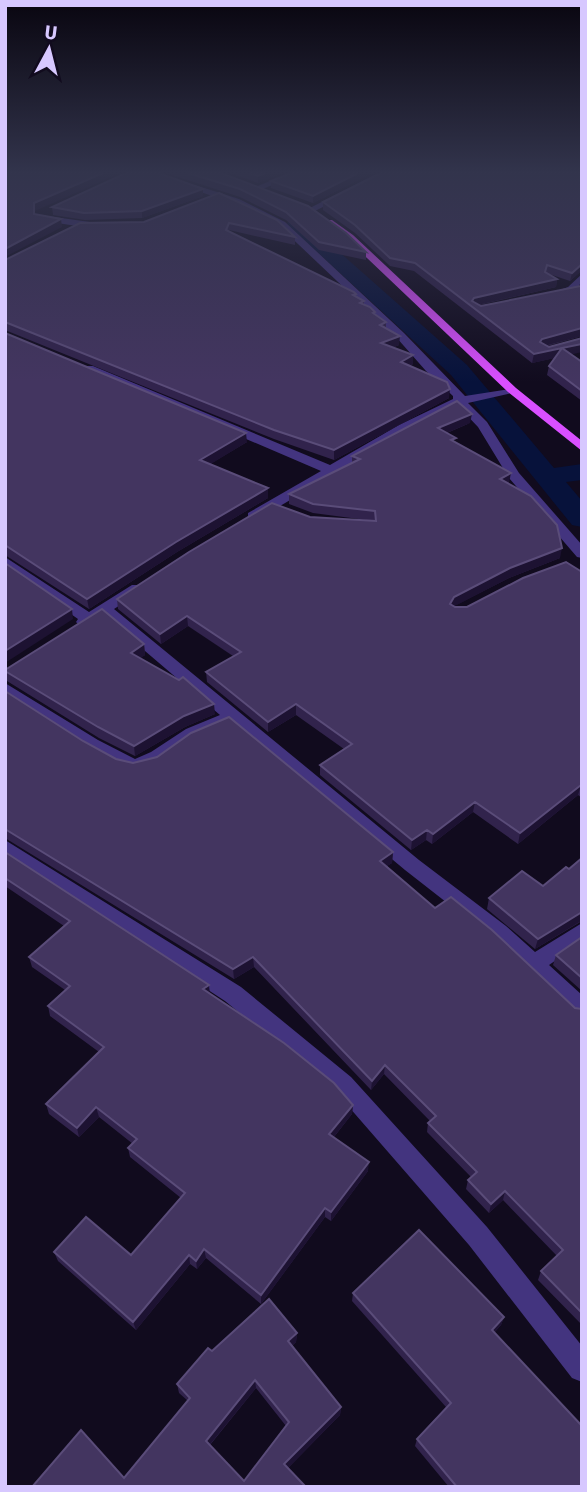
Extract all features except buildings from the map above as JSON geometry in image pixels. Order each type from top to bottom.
[{"type":"main road","points":[[356,243],[512,390],[582,447]]},
{"type":"street","points":[[305,243],[400,335],[430,369],[452,387],[483,425],[514,475],[578,558]]},
{"type":"street","points":[[577,291],[582,277]]},
{"type":"street","points":[[561,284],[577,291]]},
{"type":"street","points":[[541,297],[577,291]]},
{"type":"street","points":[[82,365],[331,470]]},
{"type":"street","points":[[240,524],[278,508],[331,470],[403,428],[463,400],[512,390]]},
{"type":"street","points":[[5,561],[89,619]]},
{"type":"street","points":[[67,634],[153,577]]},
{"type":"street","points":[[105,610],[412,865],[499,932],[582,1009]]},
{"type":"street","points":[[5,688],[83,740],[121,762],[133,765],[148,760],[191,733],[232,716]]},
{"type":"street","points":[[5,846],[233,994],[343,1084],[478,1236],[582,1368]]},
{"type":"street","points":[[534,964],[582,931]]},
{"type":"waterway","points":[[318,243],[459,370],[582,519]]},
{"type":"waterway","points":[[549,477],[582,472]]}]
